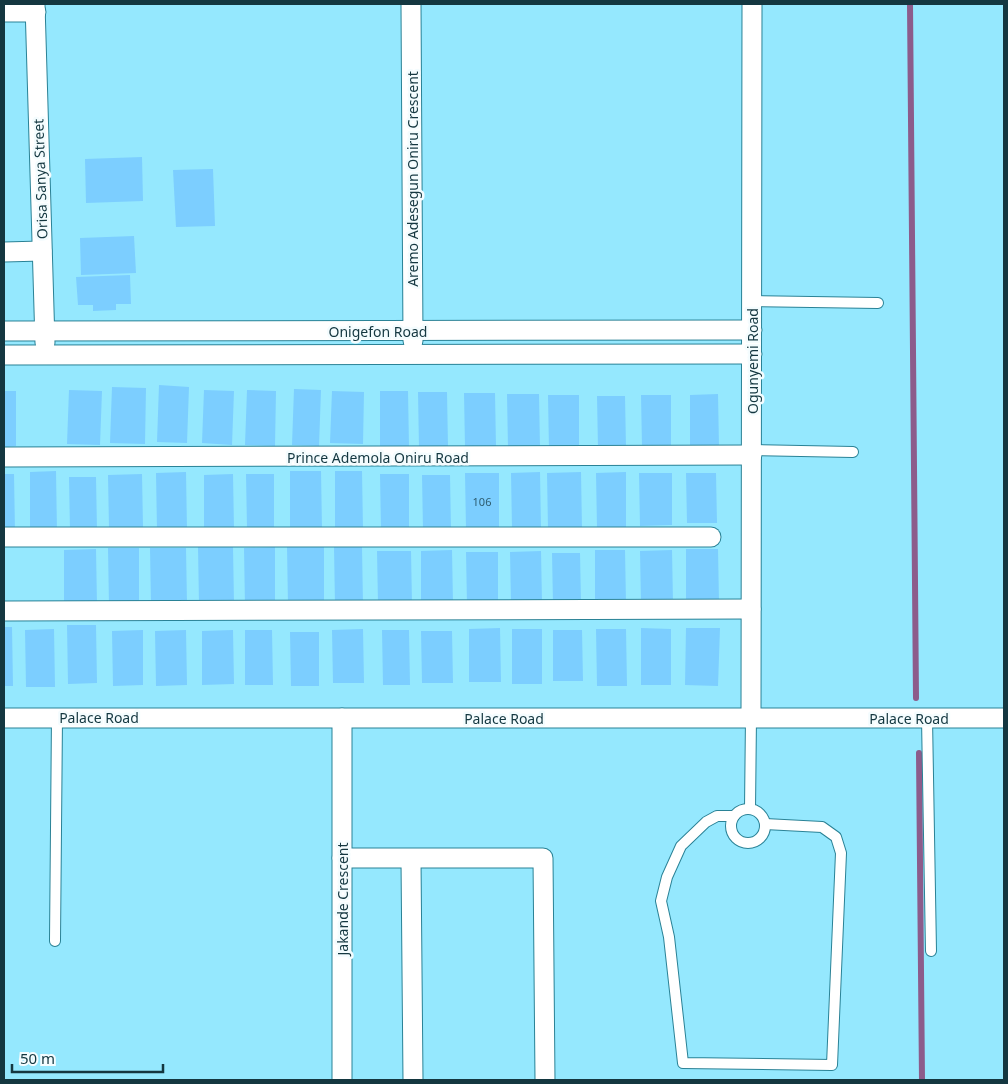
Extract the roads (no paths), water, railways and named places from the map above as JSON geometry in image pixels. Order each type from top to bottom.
[{"type":"street","name":"Aremo Adesegun Oniru Crescent","points":[[411,4],[413,355]]},
{"type":"street","name":"Ogunyemi Road","points":[[751,717],[752,4]]},
{"type":"street","points":[[4,12],[35,8]]},
{"type":"street","name":"Orisa Sanya Street","points":[[35,8],[45,355]]},
{"type":"street","points":[[4,252],[42,251]]},
{"type":"street","name":"Onigefon Road","points":[[4,332],[752,330]]},
{"type":"street","name":"Onigefon Road","points":[[4,355],[752,354]]},
{"type":"street","name":"Prince Ademola Oniru Road","points":[[4,457],[752,453]]},
{"type":"street","points":[[4,537],[711,537]]},
{"type":"street","points":[[4,611],[751,609]]},
{"type":"street","name":"Palace Road","points":[[4,718],[1004,718]]},
{"type":"street","name":"Jakande Crescent","points":[[342,718],[342,1080]]},
{"type":"street","points":[[342,858],[411,860],[543,858],[545,1080]]},
{"type":"street","points":[[411,860],[413,1080]]},
{"type":"lane","points":[[752,301],[878,303]]},
{"type":"lane","points":[[752,453],[854,452]]},
{"type":"lane","points":[[55,941],[57,717]]},
{"type":"lane","points":[[750,809],[751,717]]},
{"type":"lane","points":[[928,718],[931,951]]},
{"type":"lane","points":[[750,809],[760,814],[765,824],[765,830],[758,840],[741,842],[731,828],[734,816],[741,810],[750,809]]},
{"type":"lane","points":[[734,816],[717,816],[706,822],[681,846],[667,877],[661,901],[669,937],[683,1063],[832,1065],[842,852],[836,837],[822,827],[765,824]]},
{"type":"waterway","points":[[910,4],[916,698]]},
{"type":"waterway","points":[[919,753],[922,1080]]}]
